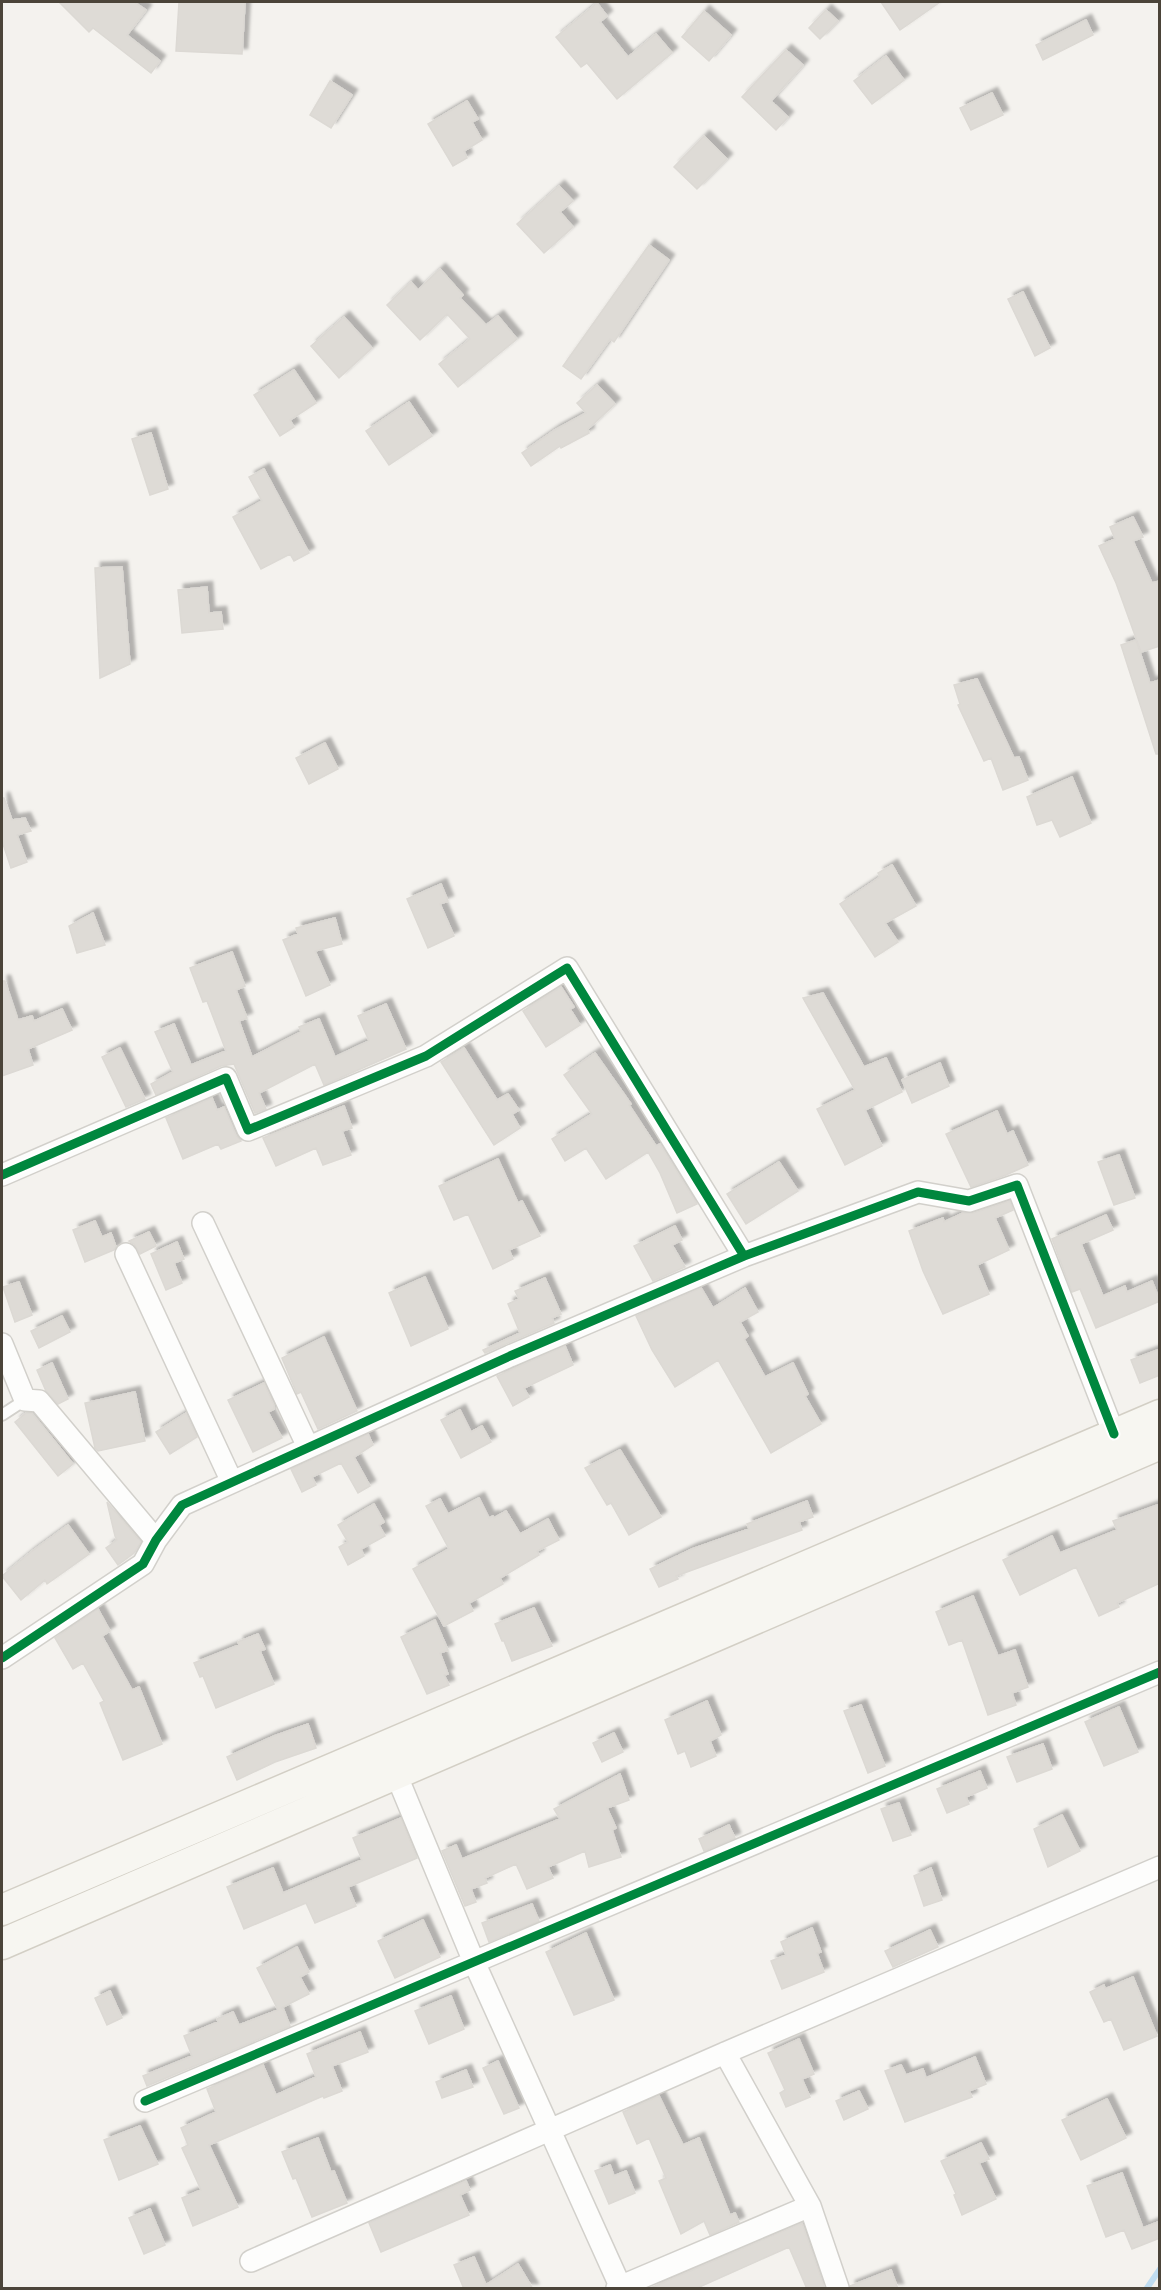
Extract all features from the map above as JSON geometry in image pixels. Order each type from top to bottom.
[{"type":"main road","points":[[2,1910],[1160,1415]]},
{"type":"main road","points":[[2,1944],[1160,1444]]},
{"type":"street","points":[[2,1175],[226,1078],[248,1131],[426,1056],[567,968],[744,1256]]},
{"type":"street","points":[[2,1658],[143,1564],[156,1540],[182,1505],[510,1356],[744,1256],[918,1192],[969,1201],[1017,1185],[1114,1434]]},
{"type":"street","points":[[203,1223],[309,1447]]},
{"type":"street","points":[[126,1254],[232,1482]]},
{"type":"street","points":[[2,1344],[25,1400],[39,1401],[156,1540]]},
{"type":"street","points":[[145,2101],[1160,1672]]},
{"type":"street","points":[[396,1774],[474,1962],[619,2288],[810,2206]]},
{"type":"street","points":[[251,2261],[725,2053],[1160,1867]]},
{"type":"street","points":[[725,2053],[810,2206],[837,2289]]},
{"type":"lane","points":[[2,1415],[25,1400]]},
{"type":"building","points":[[59,2],[134,2],[146,10],[127,35],[160,61],[151,73],[93,28],[89,32]]},
{"type":"building","points":[[179,2],[245,2],[242,54],[176,51]]},
{"type":"building","points":[[881,2],[940,2],[900,30]]},
{"type":"building","points":[[597,3],[607,16],[600,22],[628,57],[656,34],[672,53],[617,99],[587,63],[581,67],[556,37]]},
{"type":"building","points":[[826,10],[838,21],[820,39],[809,28]]},
{"type":"building","points":[[704,11],[731,35],[709,61],[682,37]]},
{"type":"building","points":[[1086,20],[1093,35],[1043,60],[1036,45]]},
{"type":"building","points":[[786,50],[803,65],[771,101],[788,117],[776,130],[742,97]]},
{"type":"building","points":[[886,56],[904,80],[872,104],[854,81]]},
{"type":"building","points":[[330,81],[352,95],[331,128],[310,115]]},
{"type":"building","points":[[992,93],[1003,115],[971,130],[960,108]]},
{"type":"building","points":[[467,101],[478,119],[472,122],[482,140],[464,151],[467,158],[453,166],[428,124]]},
{"type":"building","points":[[704,136],[727,159],[697,189],[674,167]]},
{"type":"building","points":[[559,186],[573,201],[560,212],[573,227],[544,253],[517,224]]},
{"type":"building","points":[[649,245],[669,260],[614,342],[610,339],[581,379],[563,366]]},
{"type":"building","points":[[440,269],[463,295],[460,298],[486,325],[498,316],[517,339],[458,387],[439,364],[470,339],[447,314],[420,340],[387,305],[411,282],[418,290]]},
{"type":"building","points":[[1023,292],[1050,348],[1035,356],[1008,299]]},
{"type":"building","points":[[344,317],[372,348],[339,378],[311,346]]},
{"type":"building","points":[[294,370],[316,403],[290,420],[294,427],[280,436],[254,395]]},
{"type":"building","points":[[597,385],[615,404],[588,429],[589,433],[561,448],[560,446],[531,466],[522,453],[555,430],[586,413],[577,403]]},
{"type":"building","points":[[409,402],[432,436],[389,465],[366,431]]},
{"type":"building","points":[[151,433],[168,489],[150,495],[132,439]]},
{"type":"building","points":[[264,469],[309,553],[294,561],[290,554],[261,569],[233,517],[262,501],[249,477]]},
{"type":"building","points":[[1133,517],[1143,537],[1133,541],[1152,583],[1160,581],[1160,646],[1141,652],[1116,583],[1099,546],[1115,539],[1110,527]]},
{"type":"building","points":[[122,567],[130,664],[100,678],[95,568]]},
{"type":"building","points":[[207,587],[209,613],[221,612],[223,629],[182,633],[178,590]]},
{"type":"building","points":[[1136,640],[1150,683],[1160,680],[1160,754],[1156,754],[1121,645]]},
{"type":"building","points":[[977,679],[1014,758],[1019,757],[1028,780],[1003,790],[991,758],[984,761],[958,705],[960,704],[954,685]]},
{"type":"building","points":[[325,743],[338,769],[309,784],[296,758]]},
{"type":"building","points":[[1072,777],[1091,823],[1060,837],[1052,820],[1037,825],[1027,797]]},
{"type":"building","points":[[2,798],[4,798],[12,820],[25,818],[31,831],[17,835],[27,862],[11,868],[2,841]]},
{"type":"building","points":[[892,865],[916,906],[885,923],[898,942],[875,957],[840,904],[880,877],[878,873]]},
{"type":"building","points":[[441,884],[448,901],[440,904],[454,936],[428,948],[407,899]]},
{"type":"building","points":[[93,913],[105,945],[77,953],[69,926]]},
{"type":"building","points":[[335,918],[342,944],[315,951],[330,985],[306,996],[283,940],[298,934],[296,928]]},
{"type":"building","points":[[232,952],[245,986],[236,990],[247,1018],[239,1021],[252,1057],[301,1032],[299,1027],[319,1019],[335,1057],[369,1041],[358,1016],[386,1004],[406,1049],[324,1085],[315,1064],[259,1093],[266,1109],[255,1113],[234,1064],[221,1066],[156,1095],[151,1084],[173,1072],[155,1032],[174,1024],[191,1065],[226,1051],[207,1001],[203,1002],[190,968]]},
{"type":"building","points":[[2,981],[5,981],[18,1020],[32,1016],[34,1021],[62,1009],[72,1030],[28,1049],[33,1065],[2,1076]]},
{"type":"building","points":[[561,987],[574,1007],[570,1009],[580,1025],[546,1047],[523,1011]]},
{"type":"building","points":[[823,993],[864,1067],[886,1058],[902,1092],[865,1110],[882,1146],[845,1165],[817,1109],[855,1090],[803,998]]},
{"type":"building","points":[[120,1048],[145,1099],[126,1107],[102,1057]]},
{"type":"building","points":[[464,1048],[497,1100],[508,1094],[519,1110],[512,1114],[520,1128],[494,1145],[441,1062]]},
{"type":"building","points":[[595,1053],[631,1104],[629,1105],[656,1146],[660,1144],[697,1204],[677,1213],[660,1173],[648,1152],[606,1179],[586,1148],[565,1161],[552,1139],[592,1114],[564,1075]]},
{"type":"building","points":[[940,1063],[949,1086],[912,1103],[902,1080]]},
{"type":"building","points":[[212,1098],[217,1110],[224,1107],[241,1141],[221,1149],[218,1144],[183,1159],[166,1118]]},
{"type":"building","points":[[344,1106],[352,1128],[342,1131],[351,1155],[323,1165],[316,1148],[276,1166],[263,1138]]},
{"type":"building","points":[[997,1111],[1007,1134],[1013,1131],[1028,1165],[971,1187],[946,1134]]},
{"type":"building","points":[[1119,1155],[1135,1198],[1114,1205],[1098,1162]]},
{"type":"building","points":[[498,1159],[518,1203],[522,1201],[540,1236],[509,1250],[513,1259],[493,1269],[468,1214],[454,1220],[439,1186]]},
{"type":"building","points":[[779,1162],[798,1191],[746,1224],[727,1194]]},
{"type":"building","points":[[1010,1201],[1013,1210],[995,1218],[1009,1250],[977,1265],[989,1294],[943,1314],[923,1271],[909,1231],[943,1218],[944,1222],[963,1213],[973,1213]]},
{"type":"building","points":[[1106,1215],[1113,1230],[1081,1244],[1103,1296],[1125,1286],[1127,1292],[1152,1281],[1160,1301],[1096,1328],[1080,1289],[1072,1292],[1052,1239]]},
{"type":"building","points":[[95,1221],[102,1237],[111,1233],[116,1247],[114,1250],[85,1262],[73,1230]]},
{"type":"building","points":[[675,1226],[682,1240],[672,1245],[685,1267],[653,1281],[634,1246]]},
{"type":"building","points":[[149,1232],[156,1246],[140,1254],[134,1244],[129,1241]]},
{"type":"building","points":[[177,1242],[184,1259],[174,1263],[182,1283],[166,1290],[151,1254]]},
{"type":"building","points":[[425,1277],[448,1329],[411,1346],[389,1293]]},
{"type":"building","points":[[545,1278],[561,1314],[552,1318],[554,1323],[485,1353],[483,1350],[520,1333],[508,1304],[519,1299],[515,1291]]},
{"type":"building","points":[[19,1282],[32,1315],[15,1322],[3,1287]]},
{"type":"building","points":[[701,1288],[713,1308],[745,1288],[758,1312],[740,1322],[748,1336],[744,1339],[765,1377],[793,1363],[808,1394],[805,1396],[821,1424],[771,1453],[718,1360],[675,1387],[652,1350],[636,1316]]},
{"type":"building","points":[[62,1316],[70,1332],[39,1348],[31,1331]]},
{"type":"building","points":[[324,1337],[357,1411],[318,1429],[301,1392],[297,1394],[282,1358]]},
{"type":"building","points":[[565,1346],[573,1365],[524,1388],[529,1397],[513,1406],[497,1376]]},
{"type":"building","points":[[1160,1349],[1160,1375],[1140,1383],[1131,1360]]},
{"type":"building","points":[[52,1363],[68,1399],[58,1404],[46,1391],[37,1370]]},
{"type":"building","points":[[264,1383],[274,1405],[274,1409],[268,1412],[282,1438],[253,1452],[228,1400]]},
{"type":"building","points":[[135,1392],[145,1441],[98,1451],[95,1448],[85,1403]]},
{"type":"building","points":[[460,1410],[471,1432],[482,1426],[491,1442],[461,1458],[441,1420]]},
{"type":"building","points":[[26,1413],[32,1413],[73,1464],[58,1476],[15,1422]]},
{"type":"building","points":[[186,1413],[197,1437],[170,1454],[156,1432]]},
{"type":"building","points":[[368,1434],[373,1445],[354,1457],[370,1486],[358,1493],[341,1463],[312,1477],[316,1485],[302,1492],[291,1469]]},
{"type":"building","points":[[620,1450],[661,1517],[629,1535],[611,1503],[607,1505],[585,1468]]},
{"type":"building","points":[[479,1498],[489,1518],[493,1516],[494,1518],[506,1511],[520,1534],[548,1519],[559,1540],[537,1551],[539,1555],[500,1578],[503,1584],[469,1603],[473,1611],[444,1626],[413,1569],[449,1549],[426,1506],[440,1499],[448,1514]]},
{"type":"building","points":[[807,1501],[813,1517],[799,1522],[802,1530],[676,1576],[678,1579],[659,1587],[650,1569],[692,1549],[749,1529],[747,1524]]},
{"type":"building","points":[[107,1502],[141,1542],[134,1553],[118,1565],[106,1548],[117,1540]]},
{"type":"building","points":[[374,1504],[384,1522],[379,1525],[385,1536],[361,1549],[364,1556],[348,1565],[339,1547],[348,1542],[338,1525]]},
{"type":"building","points":[[1160,1504],[1160,1583],[1117,1603],[1119,1607],[1099,1616],[1076,1567],[1020,1595],[1003,1560],[1052,1536],[1060,1553],[1117,1530],[1113,1521]]},
{"type":"building","points":[[68,1525],[89,1554],[47,1584],[45,1580],[21,1600],[2,1576]]},
{"type":"building","points":[[973,1596],[998,1656],[1015,1650],[1028,1687],[1012,1693],[1016,1705],[988,1715],[962,1640],[949,1645],[936,1612]]},
{"type":"building","points":[[534,1608],[552,1646],[512,1661],[495,1624]]},
{"type":"building","points":[[98,1609],[110,1631],[102,1636],[132,1690],[139,1687],[162,1744],[123,1760],[100,1703],[104,1701],[83,1663],[73,1669],[55,1638]]},
{"type":"building","points":[[435,1620],[448,1650],[440,1653],[448,1674],[444,1675],[449,1685],[427,1694],[401,1637]]},
{"type":"building","points":[[258,1634],[265,1649],[260,1651],[274,1684],[216,1708],[203,1676],[200,1677],[194,1663],[239,1645],[238,1642]]},
{"type":"building","points":[[707,1701],[721,1735],[710,1741],[716,1756],[691,1767],[685,1751],[678,1754],[665,1720]]},
{"type":"building","points":[[861,1705],[885,1766],[868,1773],[844,1711]]},
{"type":"building","points":[[1119,1707],[1138,1752],[1104,1766],[1085,1722]]},
{"type":"building","points":[[308,1724],[316,1748],[275,1762],[237,1780],[227,1757]]},
{"type":"building","points":[[614,1733],[623,1752],[602,1762],[593,1743]]},
{"type":"building","points":[[1043,1744],[1052,1769],[1017,1782],[1007,1757]]},
{"type":"building","points":[[980,1771],[987,1788],[966,1797],[969,1804],[947,1813],[937,1789]]},
{"type":"building","points":[[620,1774],[629,1800],[607,1808],[616,1828],[612,1830],[621,1857],[589,1867],[585,1851],[548,1867],[553,1878],[527,1889],[516,1864],[485,1878],[487,1883],[471,1889],[476,1902],[465,1906],[442,1851],[456,1845],[462,1859],[560,1819],[554,1809]]},
{"type":"building","points":[[899,1803],[911,1835],[893,1841],[881,1809]]},
{"type":"building","points":[[1062,1815],[1080,1851],[1048,1867],[1034,1829]]},
{"type":"building","points":[[401,1818],[417,1858],[348,1887],[356,1906],[315,1923],[306,1903],[244,1929],[227,1887],[273,1868],[283,1893],[362,1860],[353,1838]]},
{"type":"building","points":[[729,1825],[735,1838],[704,1851],[699,1839]]},
{"type":"building","points":[[931,1868],[942,1900],[924,1906],[914,1876]]},
{"type":"building","points":[[532,1904],[539,1921],[489,1942],[482,1923]]},
{"type":"building","points":[[423,1920],[440,1957],[395,1978],[378,1941]]},
{"type":"building","points":[[812,1928],[821,1952],[817,1953],[824,1972],[782,1989],[771,1961],[786,1955],[781,1942]]},
{"type":"building","points":[[930,1930],[938,1947],[893,1967],[885,1951]]},
{"type":"building","points":[[586,1933],[614,2000],[574,2015],[546,1952]]},
{"type":"building","points":[[297,1947],[309,1972],[300,1977],[309,1994],[281,2008],[290,2026],[147,2086],[143,2076],[192,2056],[184,2036],[218,2022],[217,2019],[233,2012],[239,2025],[278,2010],[257,1968]]},
{"type":"building","points":[[1133,1977],[1157,2036],[1124,2050],[1111,2019],[1104,2022],[1090,1992],[1104,1985],[1105,1989]]},
{"type":"building","points":[[110,1991],[122,2018],[107,2025],[95,1998]]},
{"type":"building","points":[[451,1996],[464,2029],[429,2044],[415,2011]]},
{"type":"building","points":[[360,2032],[368,2052],[332,2066],[342,2091],[324,2098],[323,2096],[209,2145],[238,2207],[193,2226],[182,2198],[201,2190],[182,2148],[188,2145],[181,2128],[216,2112],[207,2089],[263,2065],[276,2095],[316,2077],[307,2054]]},
{"type":"building","points":[[799,2039],[814,2074],[802,2079],[810,2097],[786,2107],[780,2093],[785,2090],[768,2053]]},
{"type":"building","points":[[975,2057],[986,2084],[969,2091],[972,2097],[905,2122],[885,2071],[901,2065],[906,2075],[923,2069],[926,2078]]},
{"type":"building","points":[[498,2061],[519,2108],[504,2114],[483,2068]]},
{"type":"building","points":[[466,2070],[473,2087],[442,2098],[436,2082]]},
{"type":"building","points":[[859,2091],[868,2109],[844,2120],[836,2101]]},
{"type":"building","points":[[659,2096],[683,2145],[699,2138],[730,2215],[735,2213],[739,2222],[710,2235],[704,2221],[681,2234],[659,2181],[666,2178],[649,2138],[637,2144],[623,2112]]},
{"type":"building","points":[[1107,2099],[1126,2138],[1081,2160],[1062,2120]]},
{"type":"building","points":[[140,2126],[158,2164],[119,2180],[104,2140]]},
{"type":"building","points":[[318,2138],[331,2172],[334,2171],[347,2203],[312,2217],[296,2178],[293,2179],[282,2152]]},
{"type":"building","points":[[981,2143],[989,2159],[979,2163],[996,2199],[962,2215],[954,2195],[956,2194],[941,2161]]},
{"type":"building","points":[[610,2165],[614,2176],[626,2171],[635,2193],[609,2204],[595,2171]]},
{"type":"building","points":[[1122,2173],[1143,2228],[1160,2221],[1160,2238],[1132,2249],[1124,2230],[1106,2237],[1087,2186]]},
{"type":"building","points":[[466,2181],[470,2190],[460,2195],[469,2215],[381,2252],[369,2223]]},
{"type":"building","points":[[150,2209],[165,2245],[144,2254],[129,2218]]},
{"type":"building","points":[[802,2223],[825,2289],[807,2289],[789,2247],[695,2289],[648,2289]]},
{"type":"building","points":[[474,2257],[486,2285],[518,2264],[533,2289],[464,2289],[454,2265]]},
{"type":"building","points":[[891,2270],[898,2289],[850,2289],[850,2286]]},
{"type":"waterway","points":[[1147,2288],[1160,2269]]},
{"type":"cycle path","points":[[2,1175],[226,1078],[248,1130],[426,1056],[567,968],[744,1256]]},
{"type":"cycle path","points":[[2,1658],[143,1564],[156,1540],[182,1505],[510,1356],[744,1256],[918,1192],[969,1201],[1017,1185],[1114,1434]]},
{"type":"cycle path","points":[[145,2101],[1160,1672]]}]
